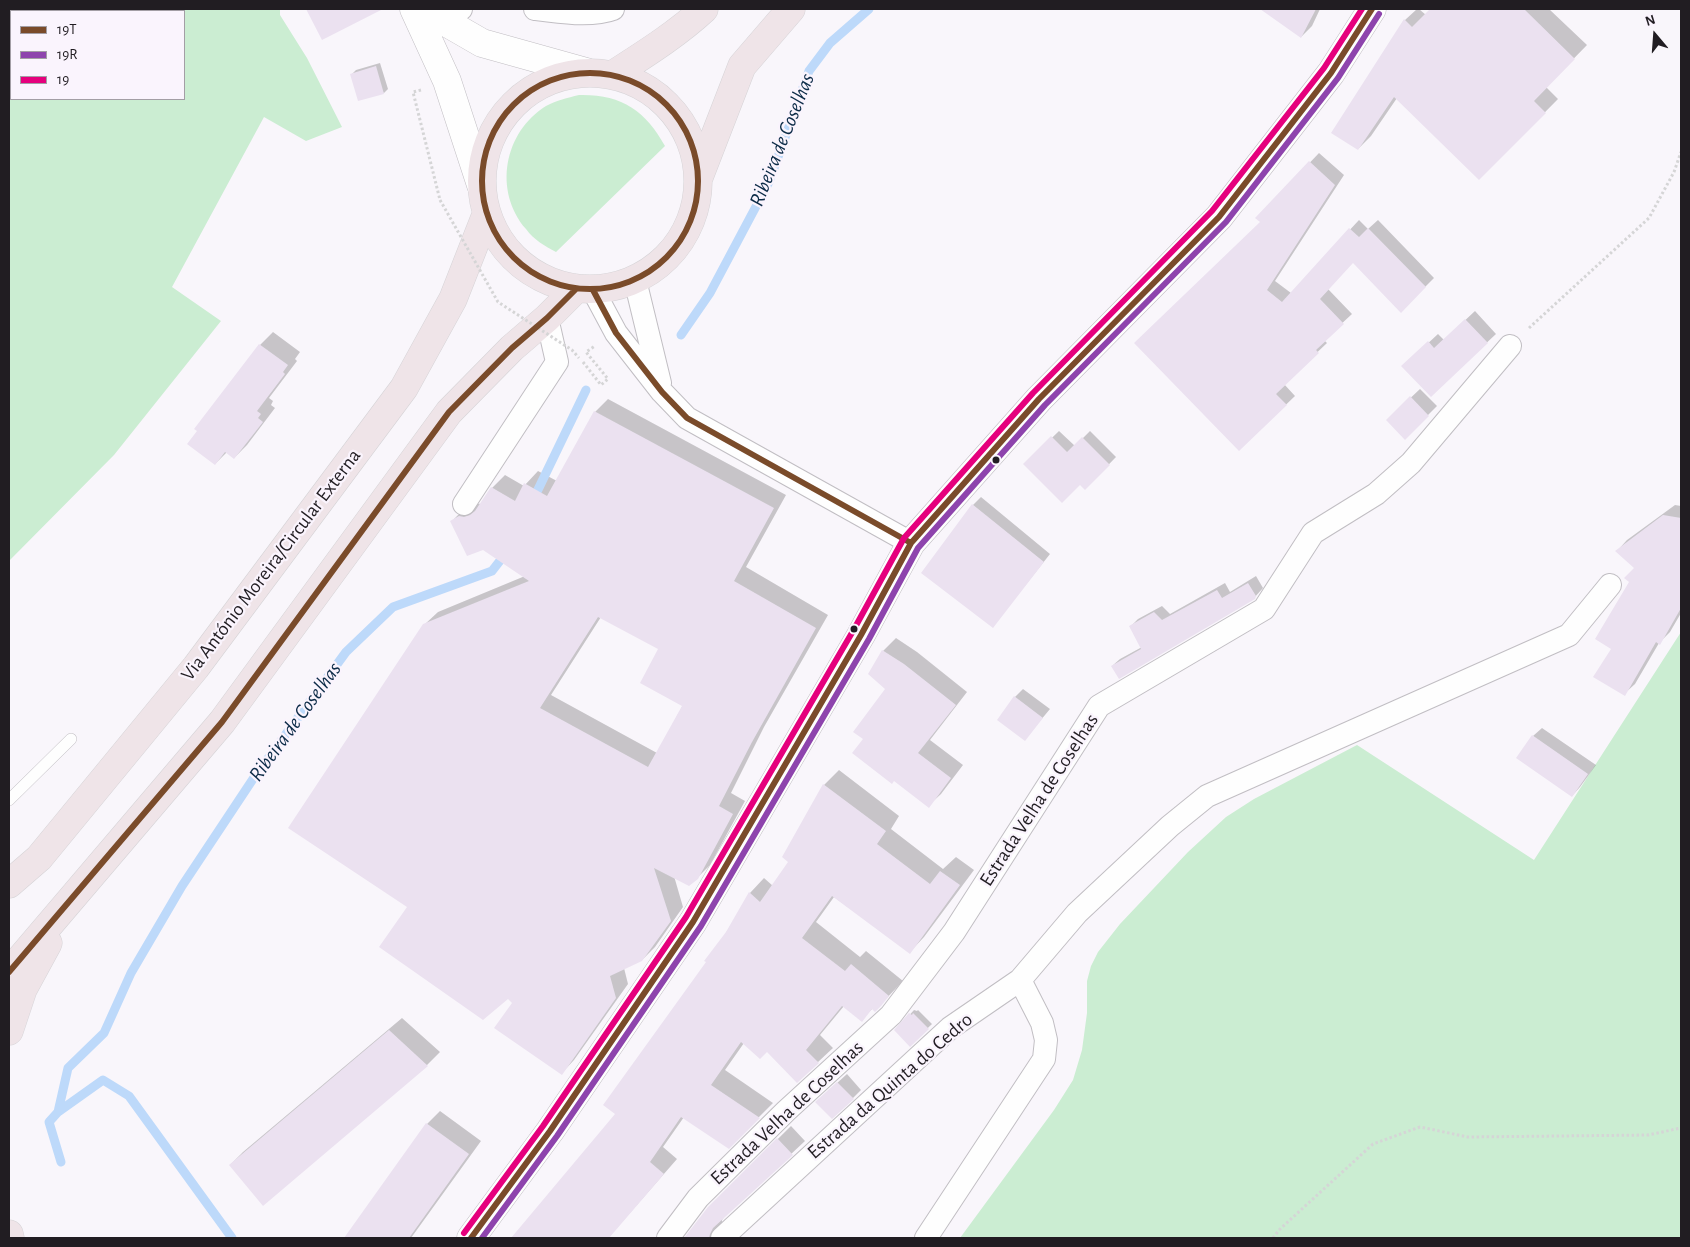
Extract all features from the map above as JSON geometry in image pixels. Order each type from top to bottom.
[{"type":"highway","points":[[614,74],[646,54],[704,9]]},
{"type":"highway","points":[[699,177],[692,142],[674,112],[648,88],[614,74],[586,72],[553,78],[523,95],[500,120],[492,136],[485,151],[481,185],[486,215],[500,242],[521,265],[547,281],[585,289],[615,287],[635,280],[662,263],[683,238],[696,209],[699,177],[742,66],[791,9]]},
{"type":"highway","name":"Via António Moreira/Circular Externa","points":[[9,884],[40,858],[196,667],[404,388],[453,299],[486,215]]},
{"type":"highway","points":[[9,972],[222,722],[449,412],[512,348],[585,289]]},
{"type":"highway","points":[[9,1030],[23,989],[73,896]]},
{"type":"highway","points":[[9,1234],[10,1238]]},
{"type":"street","points":[[414,9],[447,80],[481,185]]},
{"type":"street","points":[[535,9],[565,13],[606,12],[612,9]]},
{"type":"street","points":[[471,1238],[550,1131],[693,922],[861,635],[911,543],[1039,398],[1219,217],[1331,73],[1372,9]]},
{"type":"street","points":[[443,13],[482,43],[586,72]]},
{"type":"street","points":[[635,280],[662,392]]},
{"type":"street","points":[[585,289],[662,392],[687,418],[911,543]]},
{"type":"street","points":[[464,504],[557,362],[547,318]]},
{"type":"street","name":"Estrada Velha de Coselhas","points":[[668,1238],[698,1198],[786,1111],[891,1015],[954,932],[1099,706],[1264,609],[1313,533],[1376,494],[1410,463],[1510,346]]},
{"type":"street","name":"Estrada da Quinta do Cedro","points":[[722,1238],[950,1028],[1020,980],[1077,913],[1170,826],[1207,796],[1569,635],[1610,585]]},
{"type":"street","points":[[926,1238],[1044,1059],[1046,1040],[1042,1023],[1020,980]]},
{"type":"lane","points":[[9,800],[71,739]]},
{"type":"path","points":[[419,113],[440,200],[498,302],[572,350],[601,385],[608,379],[593,360]]},
{"type":"path","points":[[1510,346],[1649,218],[1674,172],[1681,152]]},
{"type":"path","points":[[1273,1238],[1279,1230],[1373,1144],[1420,1127],[1468,1137],[1648,1135],[1681,1128]]},
{"type":"green space","points":[[9,9],[280,9],[280,15],[307,58],[342,127],[306,141],[264,117],[172,287],[221,321],[114,455],[9,561]]},
{"type":"green space","points":[[579,95],[607,97],[630,107],[649,123],[665,146],[556,252],[533,236],[516,214],[509,197],[508,163],[513,146],[521,131],[532,117],[550,104]]},
{"type":"green space","points":[[1681,632],[1681,1238],[960,1238],[1054,1110],[1073,1080],[1082,1050],[1087,1013],[1087,981],[1091,966],[1098,952],[1120,924],[1188,852],[1226,817],[1254,799],[1357,745],[1534,860]]},
{"type":"building","points":[[306,9],[383,9],[322,40]]},
{"type":"building","points":[[1260,9],[1316,9],[1301,38]]},
{"type":"building","points":[[1430,9],[1524,9],[1575,59],[1534,101],[1546,113],[1479,180],[1394,97],[1358,150],[1331,133],[1404,19],[1412,27]]},
{"type":"building","points":[[376,66],[384,94],[358,101],[350,74]]},
{"type":"building","points":[[1309,161],[1335,185],[1267,290],[1282,302],[1349,228],[1359,237],[1368,228],[1426,287],[1401,313],[1353,263],[1320,299],[1344,324],[1316,350],[1319,353],[1276,394],[1287,405],[1239,451],[1134,343],[1260,222],[1255,218]]},
{"type":"building","points":[[1465,319],[1488,343],[1431,397],[1401,366],[1428,341],[1434,348]]},
{"type":"building","points":[[259,344],[288,365],[283,372],[285,374],[257,411],[261,414],[258,418],[263,422],[234,459],[225,452],[215,465],[187,444],[197,431],[194,429]]},
{"type":"building","points":[[1410,396],[1429,416],[1405,440],[1386,420]]},
{"type":"building","points":[[594,411],[774,508],[734,581],[816,628],[752,742],[719,806],[733,814],[698,879],[689,886],[654,868],[671,921],[642,961],[610,976],[616,998],[562,1075],[494,1028],[512,1003],[508,999],[483,1020],[379,947],[407,907],[288,828],[423,624],[529,581],[483,550],[467,556],[450,521],[459,516],[470,515],[475,511],[491,487],[515,501],[524,483],[547,496]],"holes":[[[598,617],[658,649],[640,683],[682,706],[648,767],[540,708]]]},
{"type":"building","points":[[1051,436],[1067,452],[1082,437],[1110,465],[1085,490],[1080,485],[1062,503],[1023,464]]},
{"type":"building","points":[[972,504],[1044,562],[993,628],[921,573]]},
{"type":"building","points":[[1663,515],[1681,518],[1681,608],[1660,645],[1656,642],[1625,696],[1593,677],[1611,649],[1595,639],[1629,582],[1624,578],[1634,568],[1615,551]]},
{"type":"building","points":[[1248,583],[1256,596],[1255,599],[1119,679],[1111,666],[1141,649],[1129,626],[1154,612],[1162,620],[1217,590],[1222,598]]},
{"type":"building","points":[[882,650],[904,664],[956,705],[918,753],[951,778],[929,808],[894,781],[892,784],[852,753],[863,739],[853,732],[885,689],[868,674]]},
{"type":"building","points":[[1014,696],[1043,718],[1025,741],[997,720]]},
{"type":"building","points":[[1532,735],[1588,774],[1572,797],[1516,758]]},
{"type":"building","points":[[823,784],[886,831],[877,844],[930,884],[940,871],[960,885],[910,954],[832,896],[802,938],[845,971],[851,964],[889,996],[875,1012],[872,1009],[862,1022],[842,1006],[806,1050],[819,1063],[797,1083],[767,1052],[760,1059],[741,1042],[711,1085],[760,1118],[729,1149],[681,1117],[650,1162],[664,1174],[609,1238],[511,1238],[615,1114],[603,1105],[706,962],[704,961],[726,932],[749,892],[760,902],[788,862],[782,857]]},
{"type":"building","points":[[909,1013],[912,1015],[913,1013],[929,1029],[910,1047],[894,1030]]},
{"type":"building","points":[[389,1030],[428,1066],[263,1206],[229,1165]]},
{"type":"building","points":[[837,1082],[854,1099],[832,1119],[815,1102]]},
{"type":"building","points":[[426,1123],[469,1154],[409,1238],[344,1238]]},
{"type":"building","points":[[777,1138],[793,1155],[713,1228],[709,1238],[684,1238],[708,1207]]},
{"type":"waterway","name":"Ribeira de Coselhas","points":[[681,335],[710,293],[769,182],[809,71],[830,43],[869,9]]},
{"type":"waterway","name":"Ribeira de Coselhas","points":[[533,500],[586,390]]},
{"type":"waterway","name":"Ribeira de Coselhas","points":[[58,1112],[68,1068],[104,1033],[131,973],[182,886],[253,779],[346,652],[393,607],[492,571],[506,553]]},
{"type":"waterway","points":[[61,1162],[49,1122],[58,1112],[103,1080],[129,1096],[232,1238]]},
{"type":"transit line","name":"19","points":[[464,1233],[543,1126],[686,917],[853,631],[904,538],[1033,393],[1212,211],[1324,68],[1362,9]]},
{"type":"transit line","name":"19T","points":[[471,1238],[550,1131],[693,922],[861,635],[911,543],[1039,399],[1219,217],[1331,73],[1372,9]]},
{"type":"transit line","name":"19R","points":[[482,1238],[557,1136],[701,926],[869,639],[918,548],[1045,405],[1226,222],[1338,78],[1379,14]]},
{"type":"transit line","name":"19T","points":[[579,73],[601,73],[631,81],[650,91],[667,104],[680,121],[690,140],[698,170],[698,181],[698,192],[690,222],[680,241],[667,258],[650,271],[621,285],[601,289],[579,289],[559,285],[539,276],[521,265],[506,250],[486,212],[482,192],[482,170],[486,150],[495,130],[506,112],[521,97],[559,77],[579,73]]},
{"type":"transit line","name":"19T","points":[[9,972],[222,722],[449,412],[512,348],[547,318],[576,289]]},
{"type":"transit line","name":"19T","points":[[593,290],[616,333],[662,392],[687,418],[911,543]]}]
